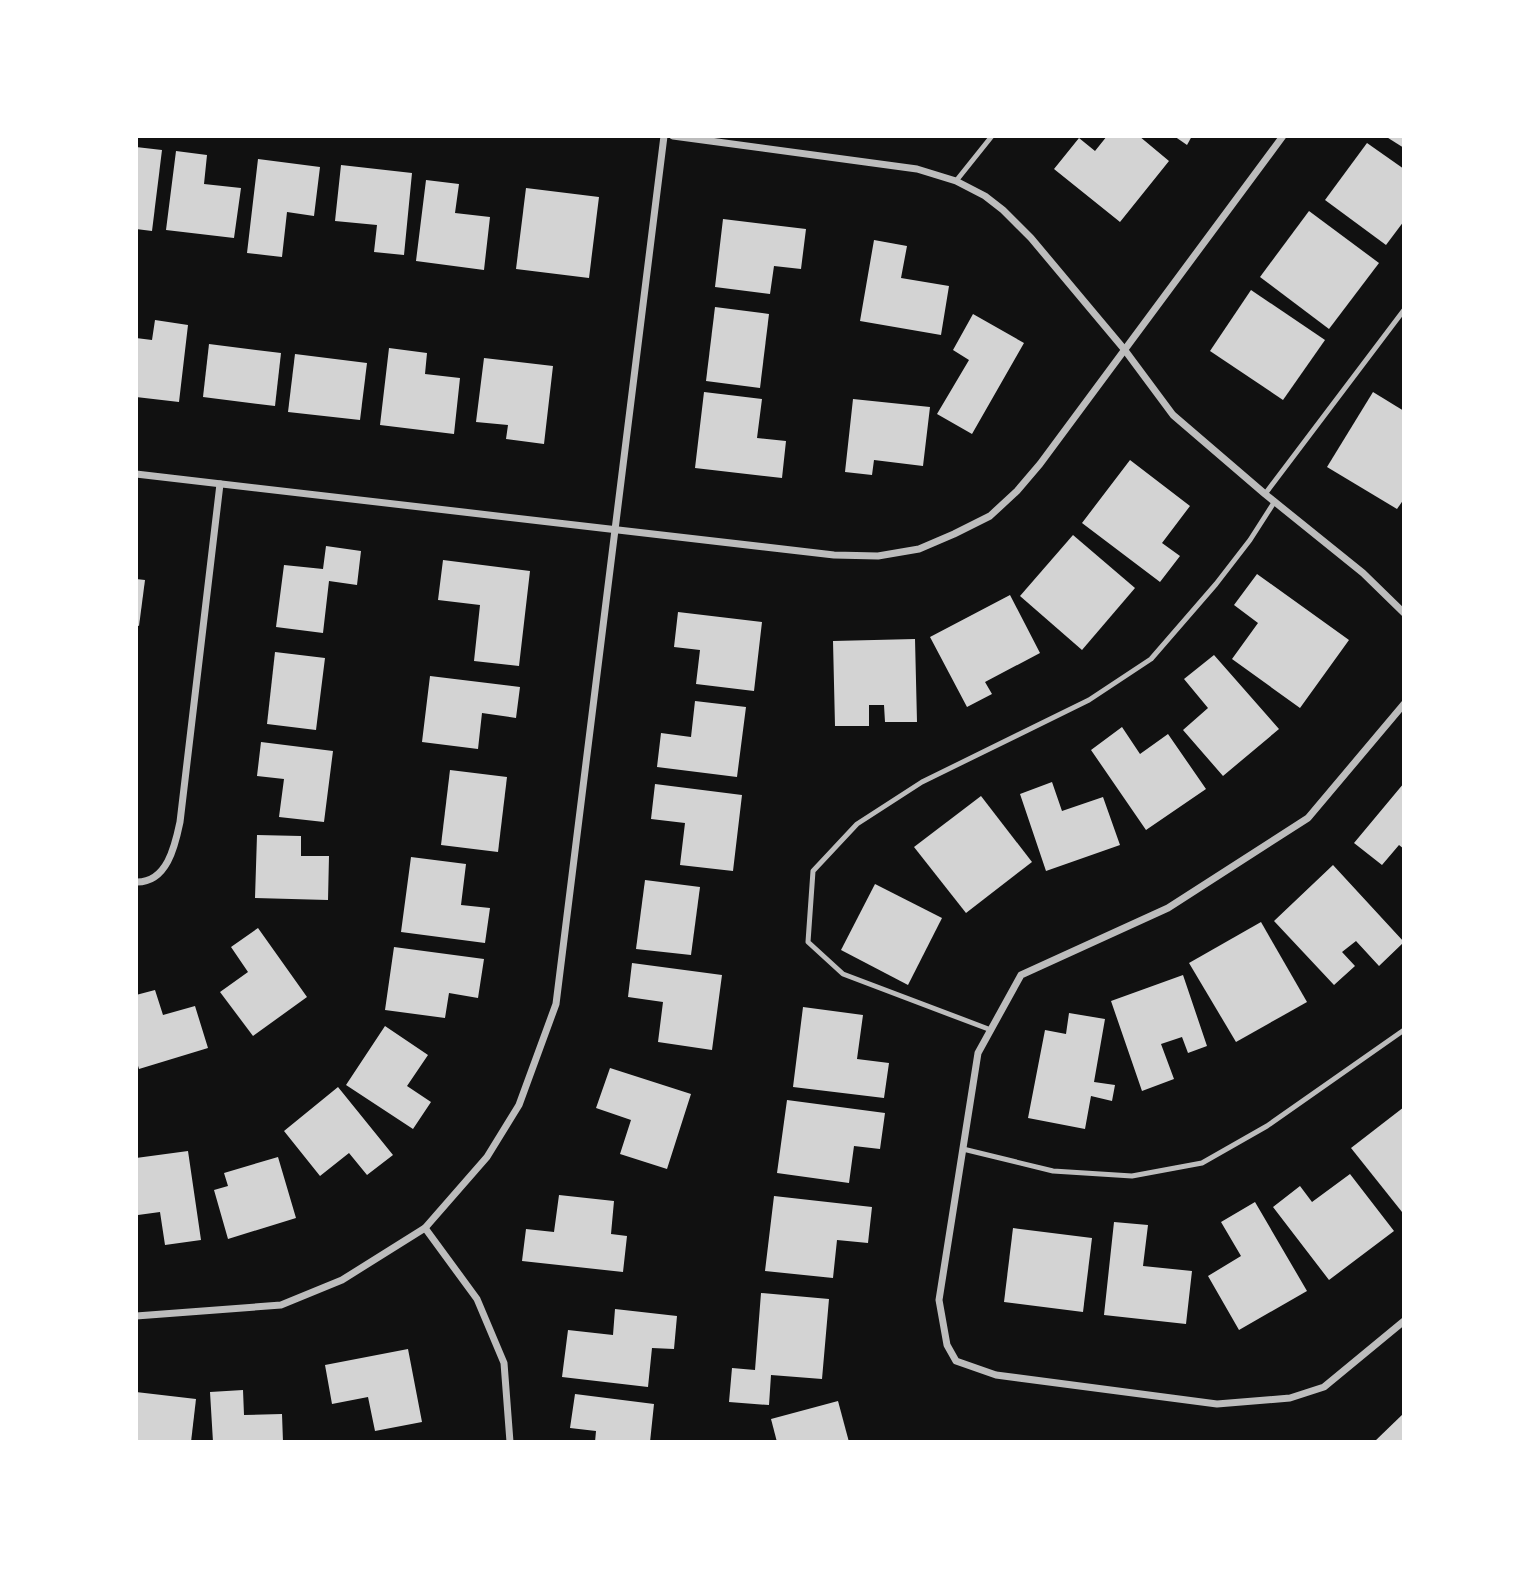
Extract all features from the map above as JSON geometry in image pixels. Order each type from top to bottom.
[{"type":"street","points":[[136,1316],[281,1305],[342,1280],[425,1228],[487,1157],[519,1105],[556,1003],[664,136]]},
{"type":"street","points":[[673,136],[916,169],[956,181],[985,196],[1031,238],[1124,349],[1173,415],[1363,573],[1404,613]]},
{"type":"street","points":[[136,474],[834,555],[878,556],[919,549],[990,516],[1017,491],[1040,464],[1283,136]]},
{"type":"street","points":[[136,882],[144,883],[164,869],[175,848],[220,484]]},
{"type":"street","points":[[1404,704],[1308,818],[1168,908],[1021,975],[978,1053],[939,1300],[947,1345],[956,1361],[996,1375],[1217,1404],[1290,1398],[1324,1387],[1404,1321]]},
{"type":"street","points":[[425,1228],[477,1300],[504,1363],[510,1441]]},
{"type":"lane","points":[[956,181],[992,136]]},
{"type":"lane","points":[[1265,494],[1404,310]]},
{"type":"lane","points":[[1396,321],[1404,327]]},
{"type":"lane","points":[[991,1030],[842,974],[808,942],[813,871],[857,824],[922,782],[1088,700],[1151,659],[1216,584],[1250,540],[1275,501]]},
{"type":"lane","points":[[963,1149],[1053,1171],[1132,1176],[1202,1163],[1267,1126],[1404,1030]]},
{"type":"building","points":[[1107,136],[1139,136],[1169,161],[1120,222],[1054,169],[1079,138],[1095,151]]},
{"type":"building","points":[[1174,136],[1192,136],[1187,145]]},
{"type":"building","points":[[1385,136],[1404,136],[1404,148]]},
{"type":"building","points":[[1367,143],[1404,169],[1404,221],[1386,245],[1325,200]]},
{"type":"building","points":[[136,147],[162,150],[152,231],[136,229]]},
{"type":"building","points":[[176,151],[207,155],[204,184],[241,188],[234,238],[166,230]]},
{"type":"building","points":[[258,159],[320,167],[314,216],[287,212],[282,257],[247,253]]},
{"type":"building","points":[[341,165],[412,173],[404,255],[374,252],[377,225],[335,221]]},
{"type":"building","points":[[426,180],[459,184],[455,213],[490,217],[484,270],[416,261]]},
{"type":"building","points":[[526,188],[599,197],[589,278],[516,269]]},
{"type":"building","points":[[1309,211],[1379,263],[1329,329],[1260,277]]},
{"type":"building","points":[[723,219],[806,229],[801,269],[774,266],[770,294],[715,287]]},
{"type":"building","points":[[874,240],[907,246],[901,278],[949,286],[941,335],[860,321]]},
{"type":"building","points":[[1251,290],[1325,340],[1283,400],[1210,351]]},
{"type":"building","points":[[715,307],[769,314],[760,388],[706,381]]},
{"type":"building","points":[[973,314],[1024,343],[972,434],[937,414],[969,360],[953,350]]},
{"type":"building","points":[[155,320],[188,325],[179,402],[136,397],[136,338],[152,340]]},
{"type":"building","points":[[209,344],[281,353],[275,406],[203,397]]},
{"type":"building","points":[[389,348],[427,353],[425,374],[460,378],[454,434],[380,425]]},
{"type":"building","points":[[295,354],[367,363],[360,420],[288,412]]},
{"type":"building","points":[[484,358],[553,366],[544,444],[506,439],[508,425],[476,422]]},
{"type":"building","points":[[704,392],[762,399],[757,438],[786,441],[782,478],[695,468]]},
{"type":"building","points":[[1373,392],[1404,411],[1404,499],[1397,509],[1327,467]]},
{"type":"building","points":[[853,399],[930,407],[923,466],[874,460],[872,475],[845,472]]},
{"type":"building","points":[[1130,460],[1190,506],[1162,543],[1180,556],[1160,582],[1082,523]]},
{"type":"building","points":[[1073,535],[1135,588],[1082,650],[1020,596]]},
{"type":"building","points":[[326,546],[361,551],[357,585],[329,581],[323,633],[276,627],[284,565],[323,569]]},
{"type":"building","points":[[443,560],[530,571],[519,666],[474,661],[480,605],[438,600]]},
{"type":"building","points":[[1257,574],[1349,640],[1300,708],[1232,659],[1258,623],[1234,605]]},
{"type":"building","points":[[136,579],[145,580],[139,626],[136,625]]},
{"type":"building","points":[[1010,595],[1040,653],[985,682],[992,694],[967,707],[930,637]]},
{"type":"building","points":[[678,612],[762,622],[754,691],[696,684],[700,650],[674,647]]},
{"type":"building","points":[[915,639],[917,722],[885,722],[884,705],[869,705],[869,726],[835,726],[833,641]]},
{"type":"building","points":[[275,652],[325,658],[316,730],[267,724]]},
{"type":"building","points":[[1214,655],[1279,729],[1223,776],[1183,730],[1208,708],[1184,679]]},
{"type":"building","points":[[430,676],[520,687],[516,718],[482,713],[478,749],[422,742]]},
{"type":"building","points":[[695,701],[746,707],[737,777],[657,767],[661,733],[691,737]]},
{"type":"building","points":[[1122,727],[1140,754],[1168,734],[1206,789],[1146,830],[1091,750]]},
{"type":"building","points":[[261,742],[333,751],[324,822],[279,817],[284,779],[257,776]]},
{"type":"building","points":[[450,770],[507,777],[498,852],[441,845]]},
{"type":"building","points":[[1052,782],[1062,811],[1103,797],[1120,845],[1046,871],[1020,794]]},
{"type":"building","points":[[1404,783],[1404,849],[1399,845],[1382,865],[1354,843]]},
{"type":"building","points":[[655,784],[742,795],[733,871],[680,865],[685,823],[651,819]]},
{"type":"building","points":[[981,796],[1032,862],[966,913],[914,847]]},
{"type":"building","points":[[257,835],[301,836],[301,856],[329,856],[328,900],[255,898]]},
{"type":"building","points":[[411,857],[466,864],[461,905],[490,908],[485,943],[401,932]]},
{"type":"building","points":[[1333,865],[1404,942],[1379,966],[1356,941],[1342,952],[1355,966],[1334,985],[1274,921]]},
{"type":"building","points":[[645,880],[700,887],[691,955],[636,949]]},
{"type":"building","points":[[875,884],[942,918],[908,985],[841,950]]},
{"type":"building","points":[[1261,922],[1307,1002],[1236,1042],[1189,963]]},
{"type":"building","points":[[258,928],[307,997],[253,1036],[220,992],[248,972],[231,947]]},
{"type":"building","points":[[394,947],[484,959],[478,998],[449,993],[445,1018],[385,1010]]},
{"type":"building","points":[[632,963],[722,975],[712,1050],[658,1042],[663,1002],[628,997]]},
{"type":"building","points":[[1183,975],[1207,1046],[1188,1053],[1182,1037],[1161,1044],[1174,1079],[1142,1091],[1111,1001]]},
{"type":"building","points":[[155,990],[163,1015],[195,1006],[208,1048],[139,1069],[136,1059],[136,995]]},
{"type":"building","points":[[803,1007],[863,1015],[857,1059],[889,1063],[884,1098],[793,1087]]},
{"type":"building","points":[[1069,1013],[1105,1019],[1094,1082],[1115,1085],[1112,1101],[1091,1096],[1085,1129],[1028,1118],[1045,1030],[1066,1034]]},
{"type":"building","points":[[385,1026],[428,1055],[407,1086],[431,1102],[413,1129],[346,1085]]},
{"type":"building","points":[[610,1068],[691,1094],[667,1169],[620,1154],[631,1120],[596,1108]]},
{"type":"building","points":[[338,1087],[393,1155],[367,1175],[349,1153],[320,1176],[284,1131]]},
{"type":"building","points":[[787,1100],[885,1113],[880,1149],[854,1146],[849,1183],[777,1173]]},
{"type":"building","points":[[1404,1107],[1404,1211],[1402,1212],[1351,1148]]},
{"type":"building","points":[[188,1151],[201,1240],[165,1245],[160,1212],[138,1215],[136,1158]]},
{"type":"building","points":[[278,1157],[296,1218],[228,1239],[214,1190],[228,1186],[224,1173]]},
{"type":"building","points":[[1350,1174],[1394,1231],[1329,1280],[1273,1207],[1300,1186],[1312,1202]]},
{"type":"building","points":[[559,1195],[614,1201],[611,1234],[627,1236],[623,1272],[522,1261],[526,1229],[554,1232]]},
{"type":"building","points":[[774,1196],[872,1207],[868,1243],[837,1240],[833,1278],[765,1271]]},
{"type":"building","points":[[1255,1202],[1307,1291],[1239,1330],[1208,1276],[1241,1256],[1221,1222]]},
{"type":"building","points":[[1114,1222],[1148,1225],[1143,1266],[1192,1271],[1186,1324],[1104,1315]]},
{"type":"building","points":[[1013,1228],[1092,1238],[1083,1312],[1004,1302]]},
{"type":"building","points":[[761,1293],[829,1299],[822,1379],[771,1375],[769,1405],[729,1402],[732,1368],[755,1370]]},
{"type":"building","points":[[615,1309],[677,1316],[674,1349],[652,1348],[648,1387],[562,1377],[568,1330],[613,1335]]},
{"type":"building","points":[[408,1349],[422,1422],[375,1431],[368,1397],[332,1404],[325,1365]]},
{"type":"building","points":[[243,1390],[244,1415],[282,1414],[283,1442],[213,1442],[210,1392]]},
{"type":"building","points":[[136,1392],[196,1399],[191,1442],[136,1442]]},
{"type":"building","points":[[575,1394],[654,1404],[650,1442],[595,1442],[596,1431],[570,1428]]},
{"type":"building","points":[[838,1401],[849,1442],[777,1442],[771,1419]]},
{"type":"building","points":[[1404,1413],[1404,1442],[1374,1442]]}]
